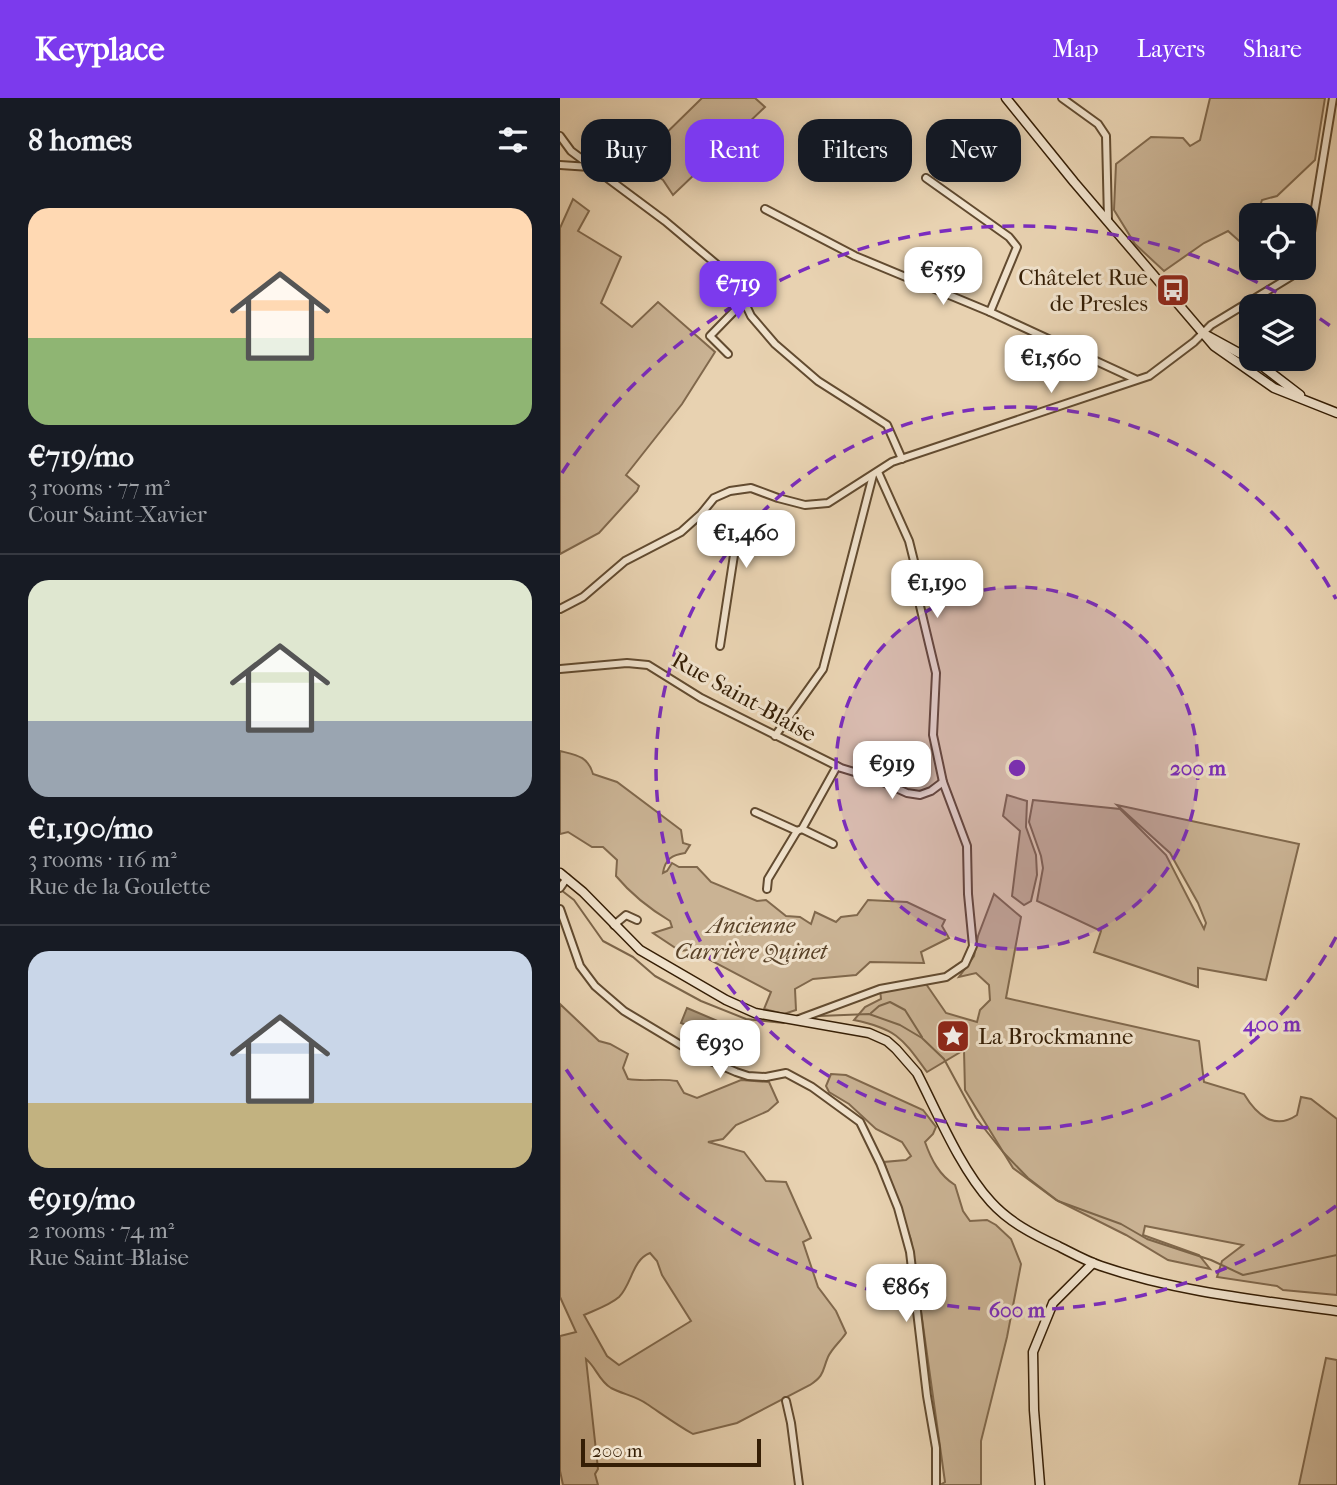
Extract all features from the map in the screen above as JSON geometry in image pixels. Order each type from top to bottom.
[{"type":"main road","points":[[1006,98],[1214,346],[1232,354],[1312,404],[1337,414]]},
{"type":"main road","points":[[564,876],[640,950],[726,1000],[755,1013],[850,1028],[887,1041],[906,1058],[917,1073],[976,1183],[991,1202],[1023,1227],[1093,1263],[1184,1289],[1337,1311]]},
{"type":"main road","points":[[1040,1485],[1033,1352],[1053,1303],[1093,1263]]},
{"type":"street","points":[[1062,98],[1098,124],[1106,136],[1108,220]]},
{"type":"street","points":[[1316,204],[1334,98]]},
{"type":"street","points":[[560,136],[571,151],[581,159]]},
{"type":"street","points":[[560,165],[581,166]]},
{"type":"street","points":[[613,182],[665,220],[707,256],[736,285],[751,316],[775,344],[818,381],[887,425],[902,459]]},
{"type":"street","points":[[932,182],[1009,237],[1017,247],[990,312]]},
{"type":"street","points":[[1097,207],[1108,202]]},
{"type":"street","points":[[765,209],[855,256],[990,312],[1135,379]]},
{"type":"street","points":[[560,609],[583,597],[625,561],[681,532],[703,512],[713,498],[730,491],[751,488],[805,505],[828,503],[892,462],[1149,376],[1211,326],[1285,280]]},
{"type":"street","points":[[728,354],[710,336],[744,301]]},
{"type":"street","points":[[775,736],[823,669],[876,474]]},
{"type":"street","points":[[797,1020],[880,989],[946,977],[958,970],[970,956],[973,935],[968,894],[967,846],[943,782],[933,735],[936,673],[920,606],[915,561],[909,541],[876,474]]},
{"type":"street","points":[[703,512],[731,545],[734,555],[720,646]]},
{"type":"street","name":"Rue Saint-Blaise","points":[[560,669],[627,663],[648,665],[701,698],[837,766],[874,778],[907,793],[920,795],[943,782]]},
{"type":"street","points":[[767,889],[768,879],[837,766]]},
{"type":"street","points":[[755,812],[833,844]]},
{"type":"street","points":[[561,888],[564,876]]},
{"type":"street","points":[[560,909],[580,966],[595,986],[624,1011],[699,1056],[736,1072],[766,1077],[786,1073],[812,1087],[860,1122],[898,1208],[910,1252],[936,1448],[936,1485]]},
{"type":"street","points":[[614,925],[626,915],[638,920]]},
{"type":"street","points":[[786,1401],[799,1485]]},
{"type":"green space","points":[[702,98],[755,98],[765,107],[752,119],[685,119],[687,182],[673,195],[664,182],[671,182],[671,128]]},
{"type":"green space","points":[[1210,98],[1325,98],[1315,160],[1277,196],[1262,200],[1261,203],[1239,203],[1239,241],[1228,231],[1204,243],[1164,271],[1135,244],[1114,210],[1116,164],[1151,137],[1183,138],[1190,146],[1200,140]]},
{"type":"green space","points":[[573,199],[589,211],[578,231],[621,257],[601,303],[632,327],[658,302],[715,352],[682,404],[626,475],[639,486],[637,491],[599,533],[560,554],[560,228]]},
{"type":"green space","name":"Ancienne Carrière Quinet","points":[[560,751],[581,757],[588,763],[593,774],[617,782],[681,830],[683,843],[690,845],[685,853],[667,861],[663,873],[672,863],[679,867],[697,867],[711,882],[757,901],[766,900],[786,916],[800,917],[811,924],[815,912],[836,922],[841,917],[857,915],[868,900],[907,902],[945,920],[942,926],[949,938],[921,952],[924,963],[870,962],[856,975],[813,979],[795,989],[796,1010],[784,1014],[764,1009],[771,992],[710,960],[696,949],[680,951],[653,933],[672,927],[670,921],[641,901],[622,883],[616,876],[617,860],[603,847],[592,847],[568,832],[560,834]]},
{"type":"green space","points":[[1007,795],[1027,801],[1026,827],[1036,855],[1037,875],[1031,901],[1024,905],[1012,896],[1020,831],[1003,816]]},
{"type":"green space","points":[[1033,800],[1120,809],[1166,855],[1204,929],[1206,923],[1198,903],[1170,853],[1117,805],[1299,844],[1266,980],[1198,968],[1198,987],[1094,952],[1101,931],[1037,901],[1043,868],[1029,822]]},
{"type":"green space","points":[[994,894],[1021,917],[1006,998],[1199,1041],[1204,1082],[1244,1094],[1266,1118],[1273,1121],[1289,1120],[1297,1115],[1301,1097],[1311,1099],[1337,1119],[1337,1295],[1283,1290],[1277,1286],[1217,1277],[1222,1261],[1243,1245],[1145,1226],[1143,1235],[1199,1255],[1210,1269],[1168,1260],[1126,1235],[1056,1200],[1013,1168],[965,1090],[964,1050],[927,1072],[904,1043],[889,1031],[854,1020],[865,1007],[881,999],[880,989],[924,981],[946,1013],[977,1022],[980,1010],[990,1000],[989,985],[976,973],[959,977],[974,956],[978,936]]},
{"type":"green space","points":[[560,1004],[599,1041],[628,1054],[623,1068],[628,1079],[677,1081],[684,1093],[697,1098],[741,1080],[769,1082],[778,1102],[768,1111],[736,1125],[723,1139],[708,1142],[744,1152],[766,1181],[786,1182],[811,1238],[803,1242],[818,1287],[836,1311],[846,1333],[830,1354],[818,1378],[810,1385],[737,1423],[693,1434],[643,1401],[611,1388],[603,1382],[586,1359],[598,1485],[563,1485],[560,1471],[560,1336],[576,1332],[560,1297]],"holes":[[[650,1253],[657,1261],[662,1275],[691,1321],[619,1365],[607,1356],[584,1315],[619,1297],[644,1256]]]},
{"type":"green space","points":[[831,1074],[846,1075],[923,1110],[936,1127],[925,1142],[927,1148],[940,1171],[955,1185],[963,1211],[970,1221],[987,1220],[996,1225],[1011,1239],[1021,1264],[1007,1337],[981,1441],[981,1485],[940,1485],[945,1482],[911,1240],[884,1162],[906,1160],[911,1156],[902,1142],[876,1129],[849,1104],[829,1092],[826,1086]]},
{"type":"green space","points":[[1326,1358],[1337,1360],[1337,1485],[1299,1485]]},
{"type":"shaded area","points":[[687,1008],[727,1025],[723,1034],[695,1029],[681,1023]]},
{"type":"waterway","points":[[561,890],[574,900],[603,941],[633,957],[655,976],[701,1001],[746,1019],[784,1023]]},
{"type":"waterway","points":[[871,1013],[890,1002],[905,1010],[922,1037]]},
{"type":"waterway","points":[[819,1016],[869,1014],[900,1025],[922,1038],[944,1059],[976,1118],[1003,1152],[1028,1178],[1058,1201],[1121,1224],[1147,1239],[1211,1260],[1243,1275],[1337,1255]]},
{"type":"place","name":"Châtelet Rue de Presles","points":[[1173,290]]},
{"type":"place","name":"La Brockmanne","points":[[953,1036]]}]
